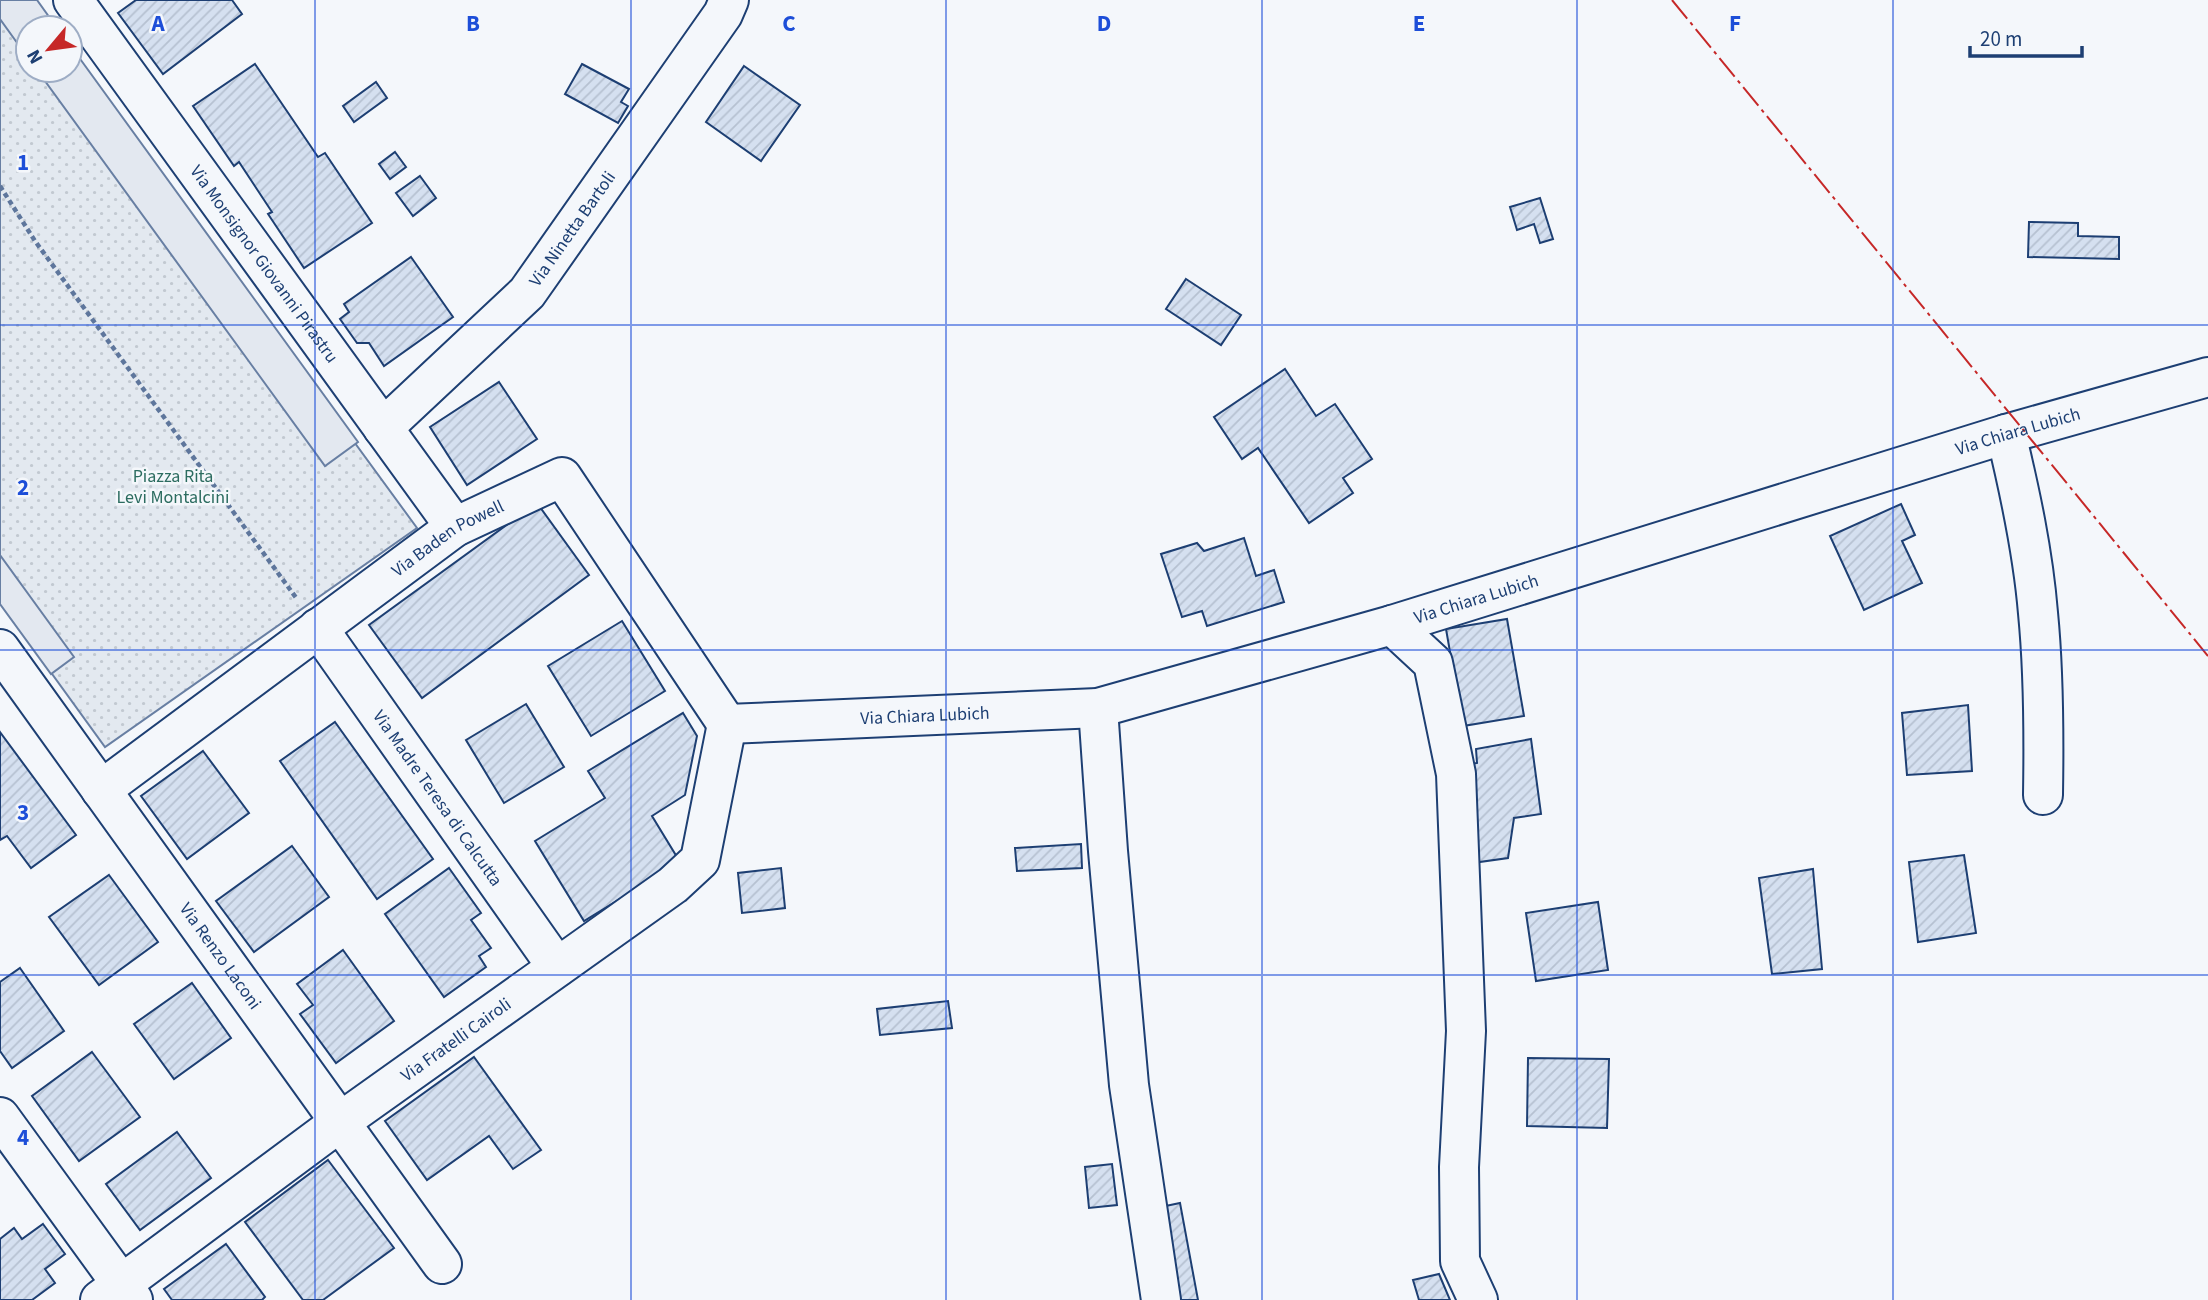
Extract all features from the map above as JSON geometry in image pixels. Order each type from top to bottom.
[{"type":"street","name":"Via Monsignor Giovanni Pirastru","points":[[73,0],[455,527]]},
{"type":"street","name":"Via Ninetta Bartoli","points":[[383,428],[527,293],[723,14],[729,0]]},
{"type":"street","name":"Via Chiara Lubich","points":[[727,724],[1098,708],[1392,625],[2006,434],[2208,377]]},
{"type":"street","points":[[2006,434],[2021,498],[2038,610],[2045,705],[2043,795]]},
{"type":"street","name":"Via Baden Powell","points":[[101,790],[455,527],[562,477],[727,724]]},
{"type":"street","points":[[1392,625],[1433,663],[1456,774],[1466,1031],[1460,1167],[1460,1261],[1478,1300]]},
{"type":"street","name":"Via Madre Teresa di Calcutta","points":[[318,628],[557,967]]},
{"type":"street","name":"Via Renzo Laconi","points":[[0,649],[442,1264]]},
{"type":"street","points":[[1098,708],[1129,1085],[1161,1300]]},
{"type":"street","name":"Via Fratelli Cairoli","points":[[118,1295],[341,1122],[673,885],[700,860],[727,724]]},
{"type":"street","points":[[0,1117],[118,1295]]},
{"type":"path","points":[[0,186],[35,241],[318,628]]},
{"type":"green space","name":"Piazza Rita Levi Montalcini","points":[[0,0],[14,14],[14,84],[84,84],[84,72],[417,528],[105,747],[0,602]]},
{"type":"shaded area","points":[[0,0],[37,0],[47,14],[14,14],[14,38],[0,19]]},
{"type":"shaded area","points":[[84,64],[358,442],[325,466],[47,84],[84,84]]},
{"type":"shaded area","points":[[0,555],[74,657],[51,674],[0,604]]},
{"type":"building","points":[[136,0],[232,0],[242,14],[163,74],[118,13]]},
{"type":"building","points":[[255,64],[318,157],[325,153],[372,223],[304,268],[268,214],[272,212],[239,162],[234,166],[193,106]]},
{"type":"building","points":[[582,64],[629,89],[621,102],[628,106],[618,123],[565,94]]},
{"type":"building","points":[[744,66],[800,105],[761,161],[706,122]]},
{"type":"building","points":[[376,82],[387,98],[354,122],[343,106]]},
{"type":"building","points":[[395,152],[406,167],[390,179],[379,164]]},
{"type":"building","points":[[420,176],[436,198],[413,216],[396,193]]},
{"type":"building","points":[[1540,198],[1553,239],[1540,243],[1534,224],[1517,230],[1510,207]]},
{"type":"building","points":[[2029,222],[2078,223],[2078,236],[2119,237],[2119,259],[2028,257]]},
{"type":"building","points":[[411,257],[453,317],[384,366],[369,343],[357,343],[340,319],[349,312],[344,304]]},
{"type":"building","points":[[1186,279],[1241,315],[1221,345],[1166,309]]},
{"type":"building","points":[[1285,369],[1316,416],[1335,404],[1372,459],[1343,478],[1353,493],[1309,523],[1258,448],[1242,459],[1214,417]]},
{"type":"building","points":[[499,382],[537,439],[467,485],[430,427]]},
{"type":"building","points":[[537,503],[589,575],[422,698],[369,625]]},
{"type":"building","points":[[1901,504],[1915,535],[1902,541],[1922,583],[1864,610],[1830,536]]},
{"type":"building","points":[[1244,538],[1256,576],[1274,570],[1284,602],[1207,626],[1202,611],[1182,617],[1161,554],[1197,543],[1204,551]]},
{"type":"building","points":[[1507,619],[1524,716],[1463,726],[1446,629]]},
{"type":"building","points":[[622,621],[665,691],[591,736],[548,666]]},
{"type":"building","points":[[526,704],[564,767],[504,803],[466,740]]},
{"type":"building","points":[[1968,705],[1972,771],[1907,775],[1902,713]]},
{"type":"building","points":[[683,713],[697,736],[685,795],[652,816],[680,862],[584,921],[535,841],[605,798],[588,771]]},
{"type":"building","points":[[335,722],[433,859],[377,899],[280,761]]},
{"type":"building","points":[[0,732],[76,835],[31,868],[7,836],[0,840]]},
{"type":"building","points":[[1531,739],[1541,814],[1514,818],[1508,858],[1465,864],[1466,765],[1477,763],[1476,749]]},
{"type":"building","points":[[203,751],[249,813],[187,859],[141,796]]},
{"type":"building","points":[[1081,844],[1082,868],[1017,871],[1015,848]]},
{"type":"building","points":[[292,846],[329,897],[254,952],[216,901]]},
{"type":"building","points":[[1964,855],[1976,933],[1918,942],[1909,862]]},
{"type":"building","points":[[449,868],[481,913],[471,920],[491,948],[479,956],[486,967],[444,997],[385,914]]},
{"type":"building","points":[[781,868],[785,908],[742,913],[738,873]]},
{"type":"building","points":[[1813,869],[1822,969],[1772,974],[1759,878]]},
{"type":"building","points":[[109,875],[158,942],[99,985],[49,917]]},
{"type":"building","points":[[1598,902],[1608,970],[1536,981],[1526,913]]},
{"type":"building","points":[[343,950],[394,1021],[336,1063],[300,1014],[313,1005],[297,984]]},
{"type":"building","points":[[20,968],[64,1031],[12,1068],[0,1051],[0,982]]},
{"type":"building","points":[[192,983],[231,1038],[174,1079],[134,1024]]},
{"type":"building","points":[[948,1001],[952,1028],[880,1035],[877,1009]]},
{"type":"building","points":[[92,1052],[140,1117],[79,1161],[32,1096]]},
{"type":"building","points":[[474,1057],[541,1150],[513,1169],[489,1136],[427,1180],[385,1121]]},
{"type":"building","points":[[1528,1058],[1609,1059],[1607,1128],[1527,1126]]},
{"type":"building","points":[[177,1132],[211,1178],[140,1230],[106,1184]]},
{"type":"building","points":[[328,1160],[394,1248],[323,1300],[303,1300],[245,1222]]},
{"type":"building","points":[[1112,1164],[1117,1205],[1089,1208],[1085,1167]]},
{"type":"building","points":[[1180,1203],[1198,1300],[1173,1300],[1156,1208]]},
{"type":"building","points":[[43,1224],[65,1254],[45,1269],[55,1283],[32,1300],[0,1300],[0,1239],[14,1228],[22,1239]]},
{"type":"building","points":[[226,1244],[265,1297],[262,1300],[172,1300],[164,1289]]},
{"type":"building","points":[[1439,1274],[1450,1300],[1419,1300],[1413,1280]]},
{"type":"power","points":[[1672,0],[2208,656]]}]
